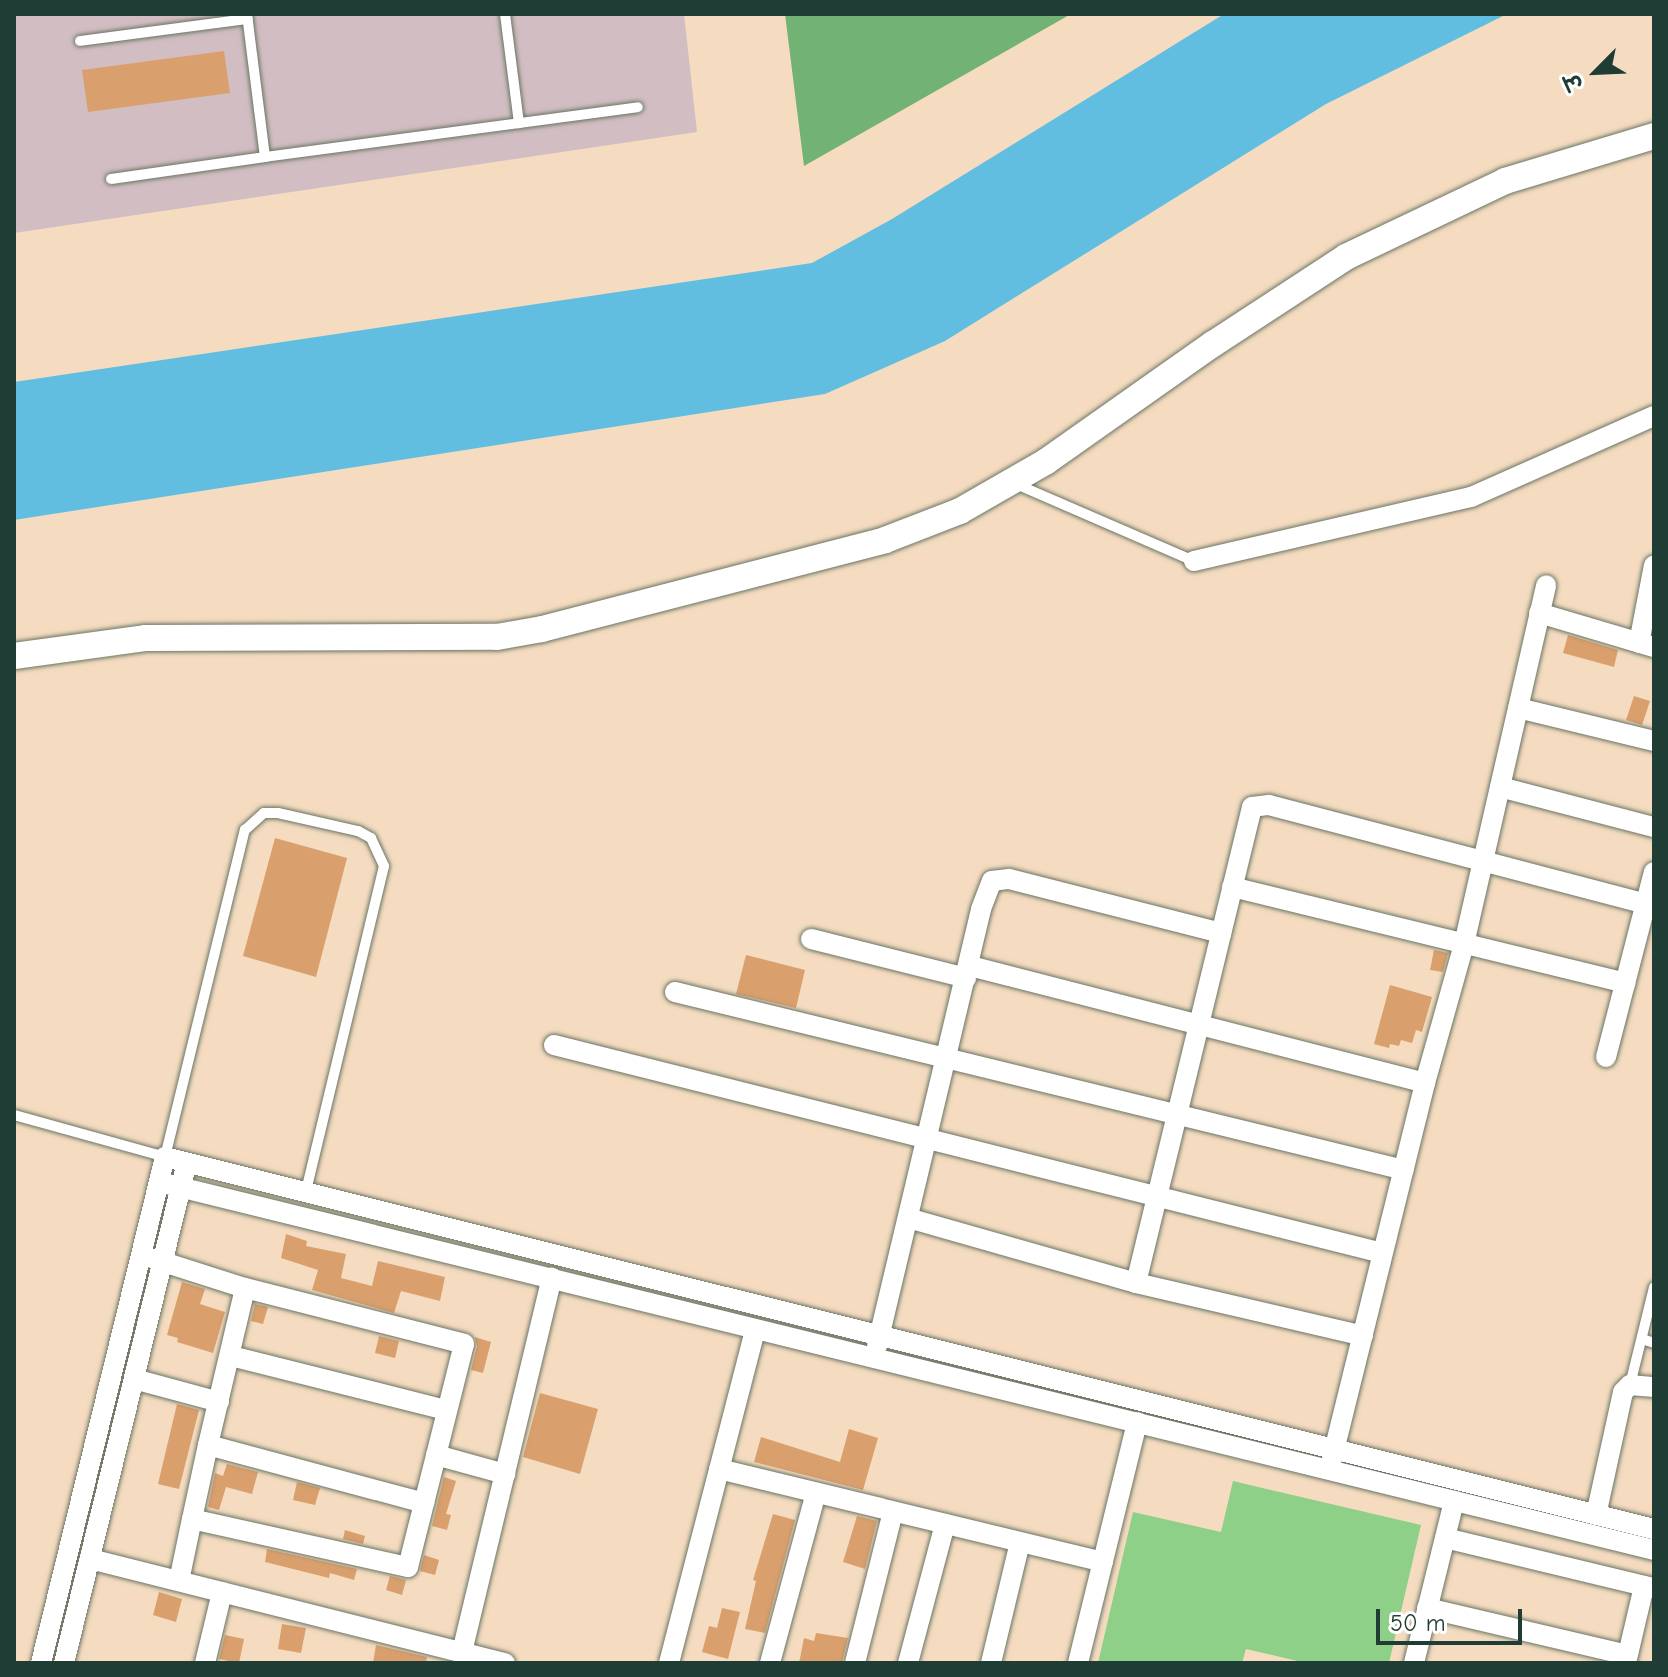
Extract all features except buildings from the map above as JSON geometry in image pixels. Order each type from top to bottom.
[{"type":"street","points":[[14,656],[145,638],[497,637],[542,629],[885,540],[960,511],[1011,481],[1346,257],[1505,181],[1654,136]]},
{"type":"street","points":[[1194,561],[1471,497],[1654,416]]},
{"type":"street","points":[[1539,613],[1647,645],[1654,565]]},
{"type":"street","points":[[1332,1458],[1425,1083],[1464,944],[1546,585]]},
{"type":"street","points":[[1518,708],[1654,741]]},
{"type":"street","points":[[1500,787],[1654,827]]},
{"type":"street","points":[[1136,1283],[1252,807],[1260,803],[1646,904]]},
{"type":"street","points":[[1606,1057],[1654,872]]},
{"type":"street","points":[[875,1357],[986,889],[999,879],[1221,933]]},
{"type":"street","points":[[1232,887],[1625,983]]},
{"type":"street","points":[[811,939],[1199,1025],[1425,1083]]},
{"type":"street","points":[[675,992],[1404,1170]]},
{"type":"street","points":[[554,1045],[1382,1253]]},
{"type":"street","points":[[41,1663],[165,1157],[880,1336],[1548,1513],[1654,1550]]},
{"type":"street","points":[[64,1663],[186,1163]]},
{"type":"street","points":[[159,1182],[1137,1422],[1332,1458],[1454,1501],[1548,1513],[1596,1515],[1654,1529]]},
{"type":"street","points":[[908,1218],[1136,1283],[1363,1336]]},
{"type":"street","points":[[142,1256],[245,1288],[464,1344],[408,1567],[192,1519]]},
{"type":"street","points":[[462,1652],[552,1278]]},
{"type":"street","points":[[179,1581],[245,1288]]},
{"type":"street","points":[[669,1663],[755,1330]]},
{"type":"street","points":[[231,1356],[446,1410]]},
{"type":"street","points":[[134,1379],[219,1402]]},
{"type":"street","points":[[1596,1515],[1620,1401],[1630,1385],[1654,1387]]},
{"type":"street","points":[[1078,1663],[1137,1422]]},
{"type":"street","points":[[208,1445],[424,1503]]},
{"type":"street","points":[[436,1455],[505,1474]]},
{"type":"street","points":[[719,1469],[1103,1562]]},
{"type":"street","points":[[770,1663],[816,1493]]},
{"type":"street","points":[[1414,1663],[1454,1501]]},
{"type":"street","points":[[855,1663],[893,1512]]},
{"type":"street","points":[[908,1663],[945,1524]]},
{"type":"street","points":[[1427,1608],[1627,1659],[1649,1587],[1445,1538]]},
{"type":"street","points":[[991,1663],[1020,1542]]},
{"type":"street","points":[[90,1559],[505,1663]]},
{"type":"street","points":[[205,1663],[222,1592]]},
{"type":"lane","points":[[505,14],[519,123]]},
{"type":"lane","points":[[80,41],[247,16],[265,157]]},
{"type":"lane","points":[[111,179],[638,107]]},
{"type":"lane","points":[[1011,481],[1194,561]]},
{"type":"lane","points":[[14,1115],[165,1157],[245,830],[264,813],[278,813],[358,831],[371,838],[384,866],[306,1192]]},
{"type":"lane","points":[[1630,1385],[1654,1287]]},
{"type":"lane","points":[[1642,1339],[1654,1343]]},
{"type":"shaded area","points":[[14,14],[684,14],[697,132],[14,233]]},
{"type":"green space","points":[[785,14],[1071,14],[804,166]]},
{"type":"green space","points":[[1233,1481],[1421,1525],[1389,1663],[1306,1663],[1246,1649],[1242,1663],[1098,1663],[1133,1512],[1221,1532]]},
{"type":"water","points":[[1224,14],[1507,14],[1326,104],[945,341],[825,394],[14,520],[14,382],[812,263],[892,219]]}]
